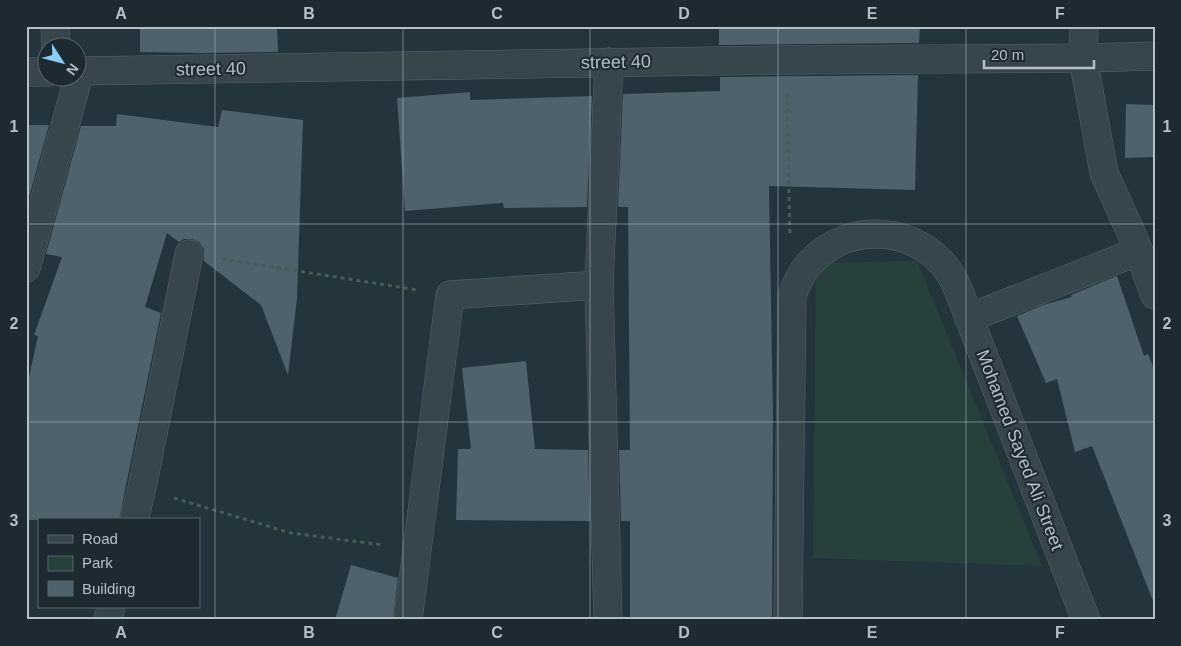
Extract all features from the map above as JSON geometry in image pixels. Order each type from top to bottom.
[{"type":"street","points":[[1084,26],[1083,58],[1104,173],[1142,241],[1155,295]]},
{"type":"street","name":"street 40","points":[[88,71],[609,62],[1155,56]]},
{"type":"street","points":[[608,620],[599,285],[609,62]]},
{"type":"street","points":[[26,268],[74,88]]},
{"type":"street","name":"Mohamed Sayed Ali Street","points":[[792,295],[800,277],[811,262],[841,240],[859,235],[878,233],[896,235],[914,242],[930,252],[943,264],[954,280],[1086,620]]},
{"type":"street","points":[[969,318],[1142,241]]},
{"type":"street","points":[[134,518],[189,254]]},
{"type":"street","points":[[408,620],[450,295],[599,285]]},
{"type":"street","points":[[788,620],[792,295]]},
{"type":"path","points":[[786,60],[792,295]]},
{"type":"path","points":[[189,254],[450,295]]},
{"type":"path","points":[[142,488],[291,533],[417,549]]},
{"type":"green space","points":[[917,261],[1042,566],[813,558],[816,263]]},
{"type":"building","points":[[140,26],[277,26],[278,52],[140,52]]},
{"type":"building","points":[[719,26],[920,26],[919,43],[719,45]]},
{"type":"building","points":[[918,75],[915,190],[769,186],[773,416],[772,620],[630,620],[630,521],[621,521],[619,450],[630,450],[628,207],[618,207],[623,94],[720,91],[720,77]]},
{"type":"building","points":[[470,92],[470,100],[592,96],[587,207],[504,208],[503,203],[405,211],[397,98]]},
{"type":"building","points":[[1126,104],[1155,105],[1155,157],[1125,158]]},
{"type":"building","points":[[222,110],[303,120],[297,298],[288,375],[261,305],[204,261],[204,249],[199,242],[192,239],[184,239],[179,242],[167,233],[145,307],[161,313],[119,518],[38,518],[38,520],[26,520],[26,391],[38,336],[34,335],[62,257],[46,254],[81,126],[116,126],[117,114],[218,127]]},
{"type":"building","points":[[26,125],[49,125],[26,208]]},
{"type":"building","points":[[1117,276],[1144,356],[1148,354],[1155,371],[1155,601],[1153,601],[1092,446],[1075,452],[1057,379],[1046,383],[1017,316],[1043,305],[1072,297],[1071,295]]},
{"type":"building","points":[[526,361],[535,449],[588,450],[590,521],[456,520],[458,449],[471,449],[462,368]]},
{"type":"building","points":[[351,565],[398,578],[393,620],[335,620]]}]
